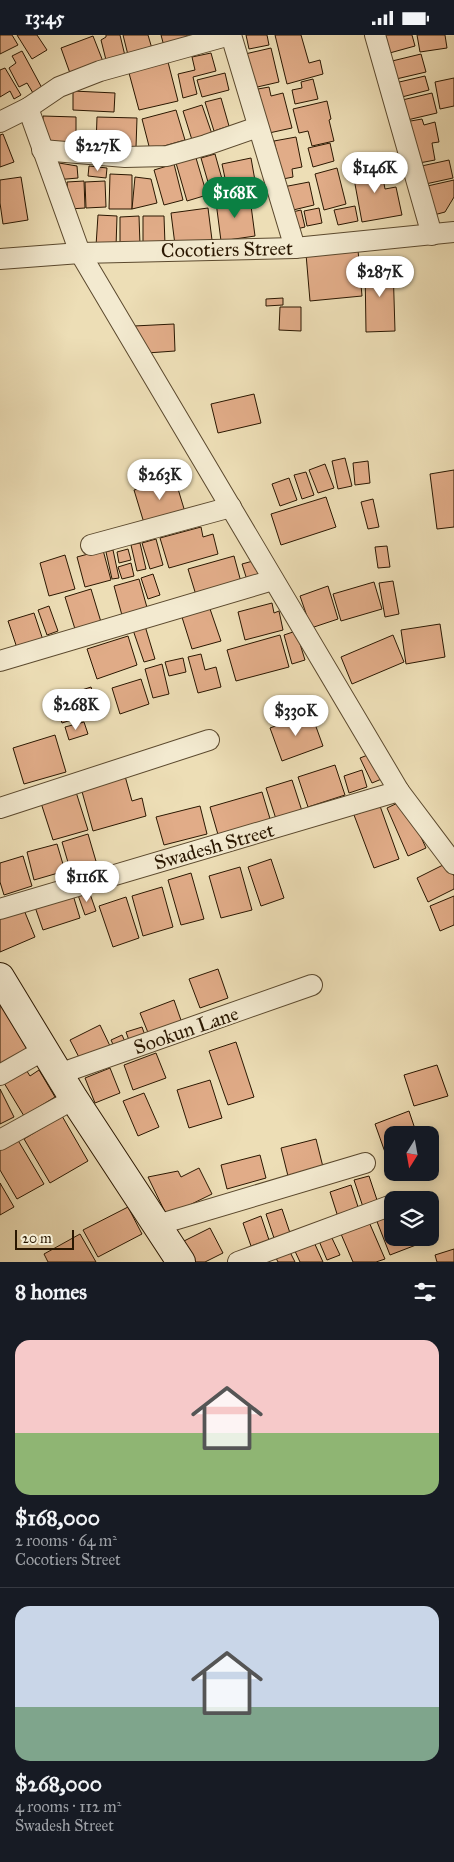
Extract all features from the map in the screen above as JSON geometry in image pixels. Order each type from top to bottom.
[{"type":"main road","points":[[0,977],[74,1099],[181,1262]]},
{"type":"street","points":[[0,122],[28,108],[59,87],[100,71],[230,35],[295,248]]},
{"type":"street","points":[[375,35],[432,235]]},
{"type":"street","points":[[28,108],[80,253],[399,791],[454,864]]},
{"type":"street","points":[[42,150],[125,157],[167,156],[258,127]]},
{"type":"street","name":"Cocotiers Street","points":[[0,259],[80,253],[295,248],[454,232]]},
{"type":"street","points":[[91,545],[231,507]]},
{"type":"street","points":[[0,661],[273,580]]},
{"type":"street","points":[[0,807],[209,740]]},
{"type":"street","name":"Swadesh Street","points":[[0,909],[399,791]]},
{"type":"street","name":"Sookun Lane","points":[[59,1074],[312,985]]},
{"type":"street","points":[[0,1075],[44,1050]]},
{"type":"street","points":[[0,1139],[74,1099]]},
{"type":"street","points":[[157,1225],[365,1163]]},
{"type":"street","points":[[238,1262],[384,1208]]},
{"type":"building","points":[[0,35],[12,35],[18,45],[0,54]]},
{"type":"building","points":[[17,35],[37,35],[47,50],[32,59]]},
{"type":"building","points":[[106,35],[120,35],[126,60],[107,64],[101,40]]},
{"type":"building","points":[[123,35],[148,35],[153,52],[129,59]]},
{"type":"building","points":[[161,35],[187,35],[189,42],[165,50]]},
{"type":"building","points":[[246,35],[267,35],[269,45],[249,49]]},
{"type":"building","points":[[275,35],[301,35],[309,63],[320,60],[323,74],[287,84]]},
{"type":"building","points":[[382,35],[412,35],[415,46],[386,54]]},
{"type":"building","points":[[417,35],[445,35],[447,48],[420,52]]},
{"type":"building","points":[[93,36],[104,64],[71,76],[61,48]]},
{"type":"building","points":[[271,48],[279,82],[253,88],[245,54]]},
{"type":"building","points":[[22,51],[42,88],[33,93],[27,83],[19,87],[9,68],[16,63],[12,56]]},
{"type":"building","points":[[211,53],[216,71],[193,77],[197,94],[183,98],[178,74],[195,70],[192,57]]},
{"type":"building","points":[[421,54],[426,72],[392,80],[388,62]]},
{"type":"building","points":[[168,62],[178,101],[139,110],[129,73]]},
{"type":"building","points":[[5,68],[21,95],[14,99],[10,91],[0,97],[0,70]]},
{"type":"building","points":[[225,73],[229,90],[202,97],[197,80]]},
{"type":"building","points":[[425,76],[429,90],[398,98],[395,83]]},
{"type":"building","points":[[454,78],[454,106],[440,109],[435,82]]},
{"type":"building","points":[[313,79],[318,99],[295,104],[292,90],[302,88],[301,82]]},
{"type":"building","points":[[269,87],[271,96],[283,93],[292,128],[269,133],[258,89]]},
{"type":"building","points":[[73,91],[115,93],[114,112],[73,110]]},
{"type":"building","points":[[432,93],[437,113],[403,121],[398,101]]},
{"type":"building","points":[[221,98],[229,126],[214,131],[205,102]]},
{"type":"building","points":[[327,101],[334,141],[312,146],[308,131],[299,133],[293,109]]},
{"type":"building","points":[[202,105],[212,134],[192,140],[183,111]]},
{"type":"building","points":[[176,110],[185,140],[150,150],[142,119]]},
{"type":"building","points":[[43,116],[76,117],[76,144],[43,143]]},
{"type":"building","points":[[97,117],[137,118],[136,147],[96,146]]},
{"type":"building","points":[[422,119],[424,125],[435,122],[439,142],[432,143],[435,160],[414,164],[405,122]]},
{"type":"building","points":[[3,134],[14,162],[0,167],[0,135]]},
{"type":"building","points":[[79,136],[94,137],[93,149],[79,148]]},
{"type":"building","points":[[296,137],[302,167],[292,169],[293,177],[283,179],[274,141]]},
{"type":"building","points":[[330,143],[334,161],[313,167],[308,148]]},
{"type":"building","points":[[215,154],[224,186],[210,189],[201,158]]},
{"type":"building","points":[[196,158],[207,195],[187,201],[176,163]]},
{"type":"building","points":[[251,158],[257,192],[229,197],[222,164]]},
{"type":"building","points":[[449,160],[453,178],[421,185],[417,167]]},
{"type":"building","points":[[53,162],[77,166],[78,178],[55,180]]},
{"type":"building","points":[[380,162],[385,189],[396,187],[402,215],[362,222],[352,168]]},
{"type":"building","points":[[174,164],[183,200],[164,205],[154,170]]},
{"type":"building","points":[[89,166],[107,168],[106,178],[88,176]]},
{"type":"building","points":[[337,168],[346,204],[324,210],[315,174]]},
{"type":"building","points":[[110,174],[132,175],[132,209],[109,209]]},
{"type":"building","points":[[21,177],[28,220],[3,224],[0,203],[0,180]]},
{"type":"building","points":[[135,177],[151,179],[157,203],[132,209]]},
{"type":"building","points":[[454,180],[454,197],[445,212],[430,216],[423,187]]},
{"type":"building","points":[[84,181],[85,208],[69,209],[67,182]]},
{"type":"building","points":[[105,181],[106,207],[86,208],[85,182]]},
{"type":"building","points":[[309,182],[314,205],[289,211],[283,187]]},
{"type":"building","points":[[250,198],[255,236],[221,241],[216,202]]},
{"type":"building","points":[[355,206],[358,221],[338,225],[334,210]]},
{"type":"building","points":[[208,208],[212,240],[175,245],[171,213]]},
{"type":"building","points":[[319,208],[322,223],[307,226],[304,211]]},
{"type":"building","points":[[301,210],[305,227],[292,230],[288,213]]},
{"type":"building","points":[[98,215],[117,216],[116,247],[96,246]]},
{"type":"building","points":[[139,216],[140,245],[120,246],[120,217]]},
{"type":"building","points":[[143,216],[164,216],[165,245],[143,246]]},
{"type":"building","points":[[358,250],[362,296],[310,301],[306,254]]},
{"type":"building","points":[[365,265],[393,265],[395,331],[366,332]]},
{"type":"building","points":[[283,298],[283,305],[266,306],[266,299]]},
{"type":"building","points":[[280,307],[301,307],[301,331],[279,330]]},
{"type":"building","points":[[174,324],[175,351],[147,353],[134,326]]},
{"type":"building","points":[[254,394],[261,423],[218,433],[211,404]]},
{"type":"building","points":[[345,458],[352,486],[338,489],[332,461]]},
{"type":"building","points":[[368,461],[370,483],[355,485],[353,463]]},
{"type":"building","points":[[325,464],[334,488],[318,493],[309,470]]},
{"type":"building","points":[[454,470],[454,527],[437,529],[430,474]]},
{"type":"building","points":[[306,472],[314,495],[302,499],[294,475]]},
{"type":"building","points":[[289,478],[297,500],[280,506],[272,484]]},
{"type":"building","points":[[175,479],[185,512],[144,523],[134,490]]},
{"type":"building","points":[[326,497],[336,527],[281,545],[271,514]]},
{"type":"building","points":[[373,499],[379,527],[368,529],[361,502]]},
{"type":"building","points":[[201,527],[203,537],[213,534],[218,554],[169,568],[160,538]]},
{"type":"building","points":[[156,539],[163,565],[150,569],[142,543]]},
{"type":"building","points":[[140,543],[146,569],[137,571],[131,545]]},
{"type":"building","points":[[387,546],[390,567],[378,568],[375,547]]},
{"type":"building","points":[[128,549],[131,560],[119,563],[117,552]]},
{"type":"building","points":[[103,550],[111,580],[85,587],[77,557]]},
{"type":"building","points":[[113,550],[119,578],[112,579],[106,552]]},
{"type":"building","points":[[65,555],[75,589],[49,596],[40,563]]},
{"type":"building","points":[[234,556],[241,582],[196,595],[188,569]]},
{"type":"building","points":[[253,561],[259,576],[247,580],[242,564]]},
{"type":"building","points":[[131,563],[134,576],[122,579],[118,567]]},
{"type":"building","points":[[153,574],[160,595],[148,599],[141,578]]},
{"type":"building","points":[[139,579],[148,611],[123,619],[114,586]]},
{"type":"building","points":[[393,581],[399,614],[385,617],[379,583]]},
{"type":"building","points":[[374,582],[382,609],[341,621],[333,594]]},
{"type":"building","points":[[328,586],[338,619],[311,628],[300,596]]},
{"type":"building","points":[[91,589],[101,622],[75,629],[65,597]]},
{"type":"building","points":[[272,603],[274,613],[279,611],[283,630],[245,640],[238,612]]},
{"type":"building","points":[[49,606],[58,631],[47,635],[38,610]]},
{"type":"building","points":[[209,606],[221,641],[192,649],[181,614]]},
{"type":"building","points":[[34,613],[43,640],[17,648],[8,621]]},
{"type":"building","points":[[440,624],[445,657],[406,664],[401,630]]},
{"type":"building","points":[[145,626],[155,659],[144,662],[133,630]]},
{"type":"building","points":[[296,631],[305,660],[292,664],[284,635]]},
{"type":"building","points":[[280,635],[289,667],[236,681],[227,650]]},
{"type":"building","points":[[393,635],[404,662],[352,684],[341,657]]},
{"type":"building","points":[[128,636],[137,665],[97,679],[87,649]]},
{"type":"building","points":[[201,654],[205,670],[216,667],[221,687],[198,693],[188,657]]},
{"type":"building","points":[[183,658],[186,672],[169,676],[165,662]]},
{"type":"building","points":[[162,664],[169,694],[153,698],[145,669]]},
{"type":"building","points":[[141,679],[149,704],[120,714],[112,688]]},
{"type":"building","points":[[91,687],[99,711],[62,723],[54,699]]},
{"type":"building","points":[[311,713],[323,746],[282,761],[270,728]]},
{"type":"building","points":[[84,722],[88,734],[69,740],[65,727]]},
{"type":"building","points":[[55,735],[66,772],[24,784],[13,748]]},
{"type":"building","points":[[373,753],[384,778],[372,783],[360,758]]},
{"type":"building","points":[[335,765],[345,795],[308,807],[298,777]]},
{"type":"building","points":[[362,770],[367,787],[349,793],[344,776]]},
{"type":"building","points":[[125,776],[132,801],[142,798],[146,816],[93,831],[81,788]]},
{"type":"building","points":[[292,780],[302,811],[276,819],[266,788]]},
{"type":"building","points":[[76,792],[88,830],[53,840],[41,803]]},
{"type":"building","points":[[262,792],[271,822],[219,838],[210,807]]},
{"type":"building","points":[[404,800],[426,848],[408,856],[387,808]]},
{"type":"building","points":[[200,806],[207,834],[164,845],[156,817]]},
{"type":"building","points":[[380,806],[399,859],[374,868],[354,815]]},
{"type":"building","points":[[88,834],[98,868],[72,876],[62,842]]},
{"type":"building","points":[[57,844],[65,871],[34,880],[27,852]]},
{"type":"building","points":[[23,856],[32,886],[4,895],[0,882],[0,863]]},
{"type":"building","points":[[271,859],[284,898],[261,906],[248,867]]},
{"type":"building","points":[[447,863],[454,876],[454,889],[428,902],[417,878]]},
{"type":"building","points":[[240,867],[252,910],[221,918],[209,876]]},
{"type":"building","points":[[191,873],[204,919],[181,925],[168,880]]},
{"type":"building","points":[[162,887],[173,927],[143,936],[132,896]]},
{"type":"building","points":[[89,891],[96,911],[85,915],[78,895]]},
{"type":"building","points":[[73,895],[80,918],[43,930],[35,907]]},
{"type":"building","points":[[454,896],[454,925],[440,931],[430,906]]},
{"type":"building","points":[[126,897],[139,938],[113,947],[99,906]]},
{"type":"building","points":[[24,910],[35,937],[0,952],[0,916]]},
{"type":"building","points":[[218,969],[228,998],[200,1008],[189,979]]},
{"type":"building","points":[[174,1000],[182,1023],[149,1035],[140,1013]]},
{"type":"building","points":[[0,1002],[31,1050],[0,1069]]},
{"type":"building","points":[[100,1025],[111,1048],[82,1063],[70,1040]]},
{"type":"building","points":[[142,1027],[146,1038],[130,1043],[126,1032]]},
{"type":"building","points":[[122,1035],[127,1046],[116,1051],[111,1040]]},
{"type":"building","points":[[236,1042],[254,1097],[228,1105],[209,1051]]},
{"type":"building","points":[[156,1053],[166,1078],[133,1090],[124,1065]]},
{"type":"building","points":[[23,1065],[30,1076],[39,1070],[55,1097],[24,1116],[1,1078]]},
{"type":"building","points":[[437,1065],[448,1096],[414,1106],[404,1075]]},
{"type":"building","points":[[110,1068],[120,1093],[95,1103],[85,1078]]},
{"type":"building","points":[[210,1080],[222,1118],[189,1128],[177,1090]]},
{"type":"building","points":[[0,1089],[14,1117],[0,1124]]},
{"type":"building","points":[[144,1093],[159,1127],[138,1136],[123,1101]]},
{"type":"building","points":[[409,1111],[414,1126],[384,1126],[384,1149],[375,1124]]},
{"type":"building","points":[[62,1116],[88,1161],[50,1183],[24,1139]]},
{"type":"building","points":[[16,1137],[44,1184],[17,1199],[0,1170],[0,1147]]},
{"type":"building","points":[[316,1139],[323,1167],[288,1176],[281,1148]]},
{"type":"building","points":[[260,1155],[266,1178],[227,1189],[221,1165]]},
{"type":"building","points":[[199,1168],[212,1194],[167,1216],[148,1177],[178,1171],[181,1177]]},
{"type":"building","points":[[369,1176],[378,1203],[363,1207],[354,1180]]},
{"type":"building","points":[[0,1183],[14,1207],[0,1215]]},
{"type":"building","points":[[351,1185],[359,1210],[338,1217],[330,1192]]},
{"type":"building","points":[[128,1207],[142,1234],[98,1257],[83,1230]]},
{"type":"building","points":[[282,1209],[290,1233],[274,1238],[266,1214]]},
{"type":"building","points":[[261,1216],[269,1240],[251,1246],[243,1223]]},
{"type":"building","points":[[384,1216],[384,1240],[376,1219]]},
{"type":"building","points":[[369,1222],[385,1259],[376,1262],[353,1262],[341,1234]]},
{"type":"building","points":[[210,1228],[223,1253],[205,1262],[194,1262],[184,1241]]},
{"type":"building","points":[[80,1234],[96,1262],[48,1262],[44,1254]]},
{"type":"building","points":[[331,1236],[340,1255],[327,1260],[319,1241]]},
{"type":"building","points":[[313,1240],[323,1262],[300,1262],[294,1249]]},
{"type":"building","points":[[386,1246],[413,1246],[390,1255]]},
{"type":"building","points":[[454,1249],[454,1262],[437,1262],[435,1255]]},
{"type":"building","points":[[290,1252],[295,1262],[278,1262],[276,1258]]}]
